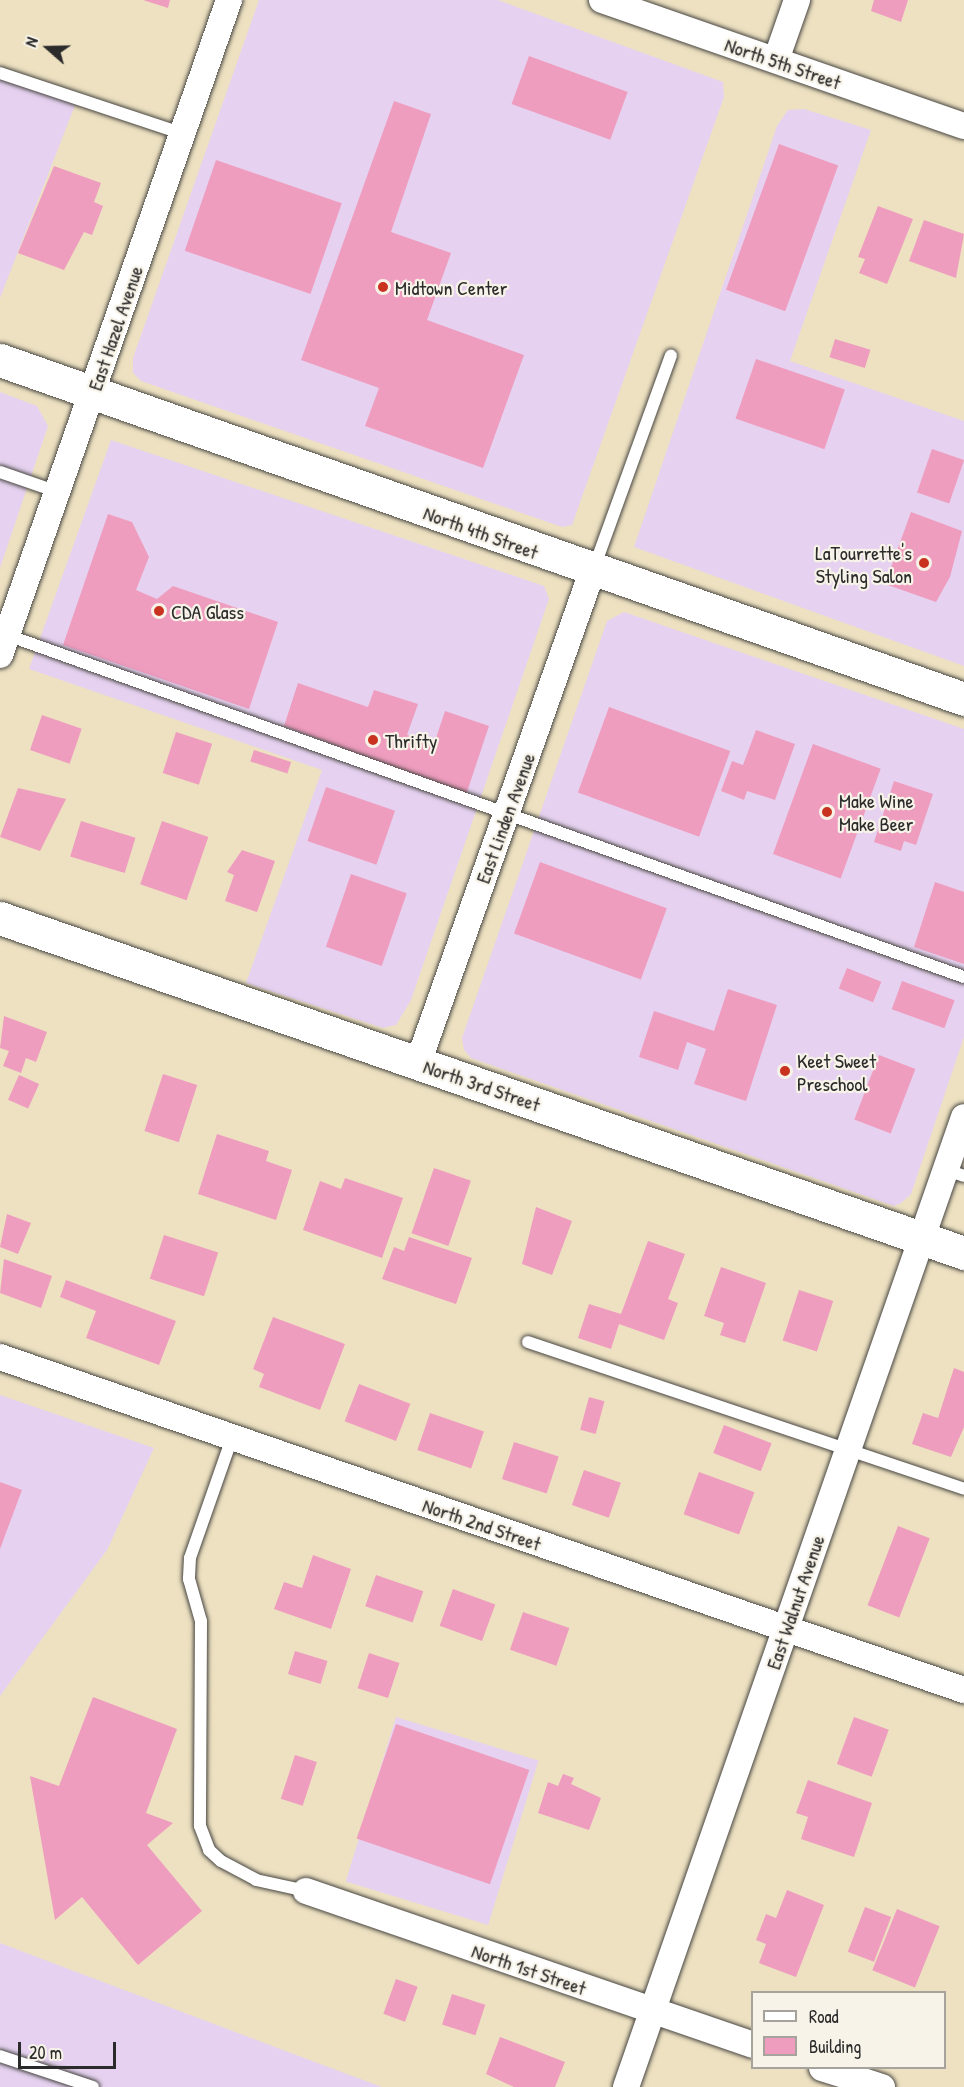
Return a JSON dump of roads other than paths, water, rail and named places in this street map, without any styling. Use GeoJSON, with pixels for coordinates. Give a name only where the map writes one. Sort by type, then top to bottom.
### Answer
{"type":"FeatureCollection","features":[{"type":"Feature","properties":{"kind":"main road","name":"North 4th Street"},"geometry":{"type":"LineString","coordinates":[[0,360],[592,572],[964,699]]}},
{"type":"Feature","properties":{"kind":"main road","name":"North 3rd Street"},"geometry":{"type":"LineString","coordinates":[[0,918],[964,1253]]}},
{"type":"Feature","properties":{"kind":"street","name":"East Hazel Avenue"},"geometry":{"type":"LineString","coordinates":[[4,645],[229,0]]}},
{"type":"Feature","properties":{"kind":"street","name":"North 5th Street"},"geometry":{"type":"LineString","coordinates":[[602,0],[964,126]]}},
{"type":"Feature","properties":{"kind":"street"},"geometry":{"type":"LineString","coordinates":[[776,60],[797,0]]}},
{"type":"Feature","properties":{"kind":"street","name":"East Linden Avenue"},"geometry":{"type":"LineString","coordinates":[[418,1063],[592,572]]}},
{"type":"Feature","properties":{"kind":"street","name":"East Walnut Avenue"},"geometry":{"type":"LineString","coordinates":[[626,2087],[923,1239],[955,1173],[964,1117]]}},
{"type":"Feature","properties":{"kind":"street","name":"North 2nd Street"},"geometry":{"type":"LineString","coordinates":[[0,1357],[964,1690]]}},
{"type":"Feature","properties":{"kind":"street","name":"North 1st Street"},"geometry":{"type":"LineString","coordinates":[[306,1891],[751,2044]]}},
{"type":"Feature","properties":{"kind":"street"},"geometry":{"type":"LineString","coordinates":[[828,2069],[882,2087]]}},
{"type":"Feature","properties":{"kind":"lane"},"geometry":{"type":"LineString","coordinates":[[0,73],[183,134]]}},
{"type":"Feature","properties":{"kind":"lane"},"geometry":{"type":"LineString","coordinates":[[592,572],[671,355]]}},
{"type":"Feature","properties":{"kind":"lane"},"geometry":{"type":"LineString","coordinates":[[0,472],[58,492]]}},
{"type":"Feature","properties":{"kind":"lane"},"geometry":{"type":"LineString","coordinates":[[4,645],[506,814],[964,977]]}},
{"type":"Feature","properties":{"kind":"lane"},"geometry":{"type":"LineString","coordinates":[[528,1342],[964,1489]]}},
{"type":"Feature","properties":{"kind":"lane"},"geometry":{"type":"LineString","coordinates":[[232,1438],[190,1558],[189,1579],[201,1621],[200,1826],[209,1850],[220,1860],[256,1880],[306,1891]]}},
{"type":"Feature","properties":{"kind":"lane"},"geometry":{"type":"LineString","coordinates":[[0,2056],[93,2087]]}},
{"type":"Feature","properties":{"kind":"place","name":"Midtown Center"},"geometry":{"type":"Point","coordinates":[383,287]}},
{"type":"Feature","properties":{"kind":"place","name":"LaTourrette's Styling Salon"},"geometry":{"type":"Point","coordinates":[924,563]}},
{"type":"Feature","properties":{"kind":"place","name":"CDA Glass"},"geometry":{"type":"Point","coordinates":[159,611]}},
{"type":"Feature","properties":{"kind":"place","name":"Thrifty"},"geometry":{"type":"Point","coordinates":[373,740]}},
{"type":"Feature","properties":{"kind":"place","name":"Make Wine Make Beer"},"geometry":{"type":"Point","coordinates":[827,812]}},
{"type":"Feature","properties":{"kind":"place","name":"Keet Sweet Preschool"},"geometry":{"type":"Point","coordinates":[785,1071]}}]}
